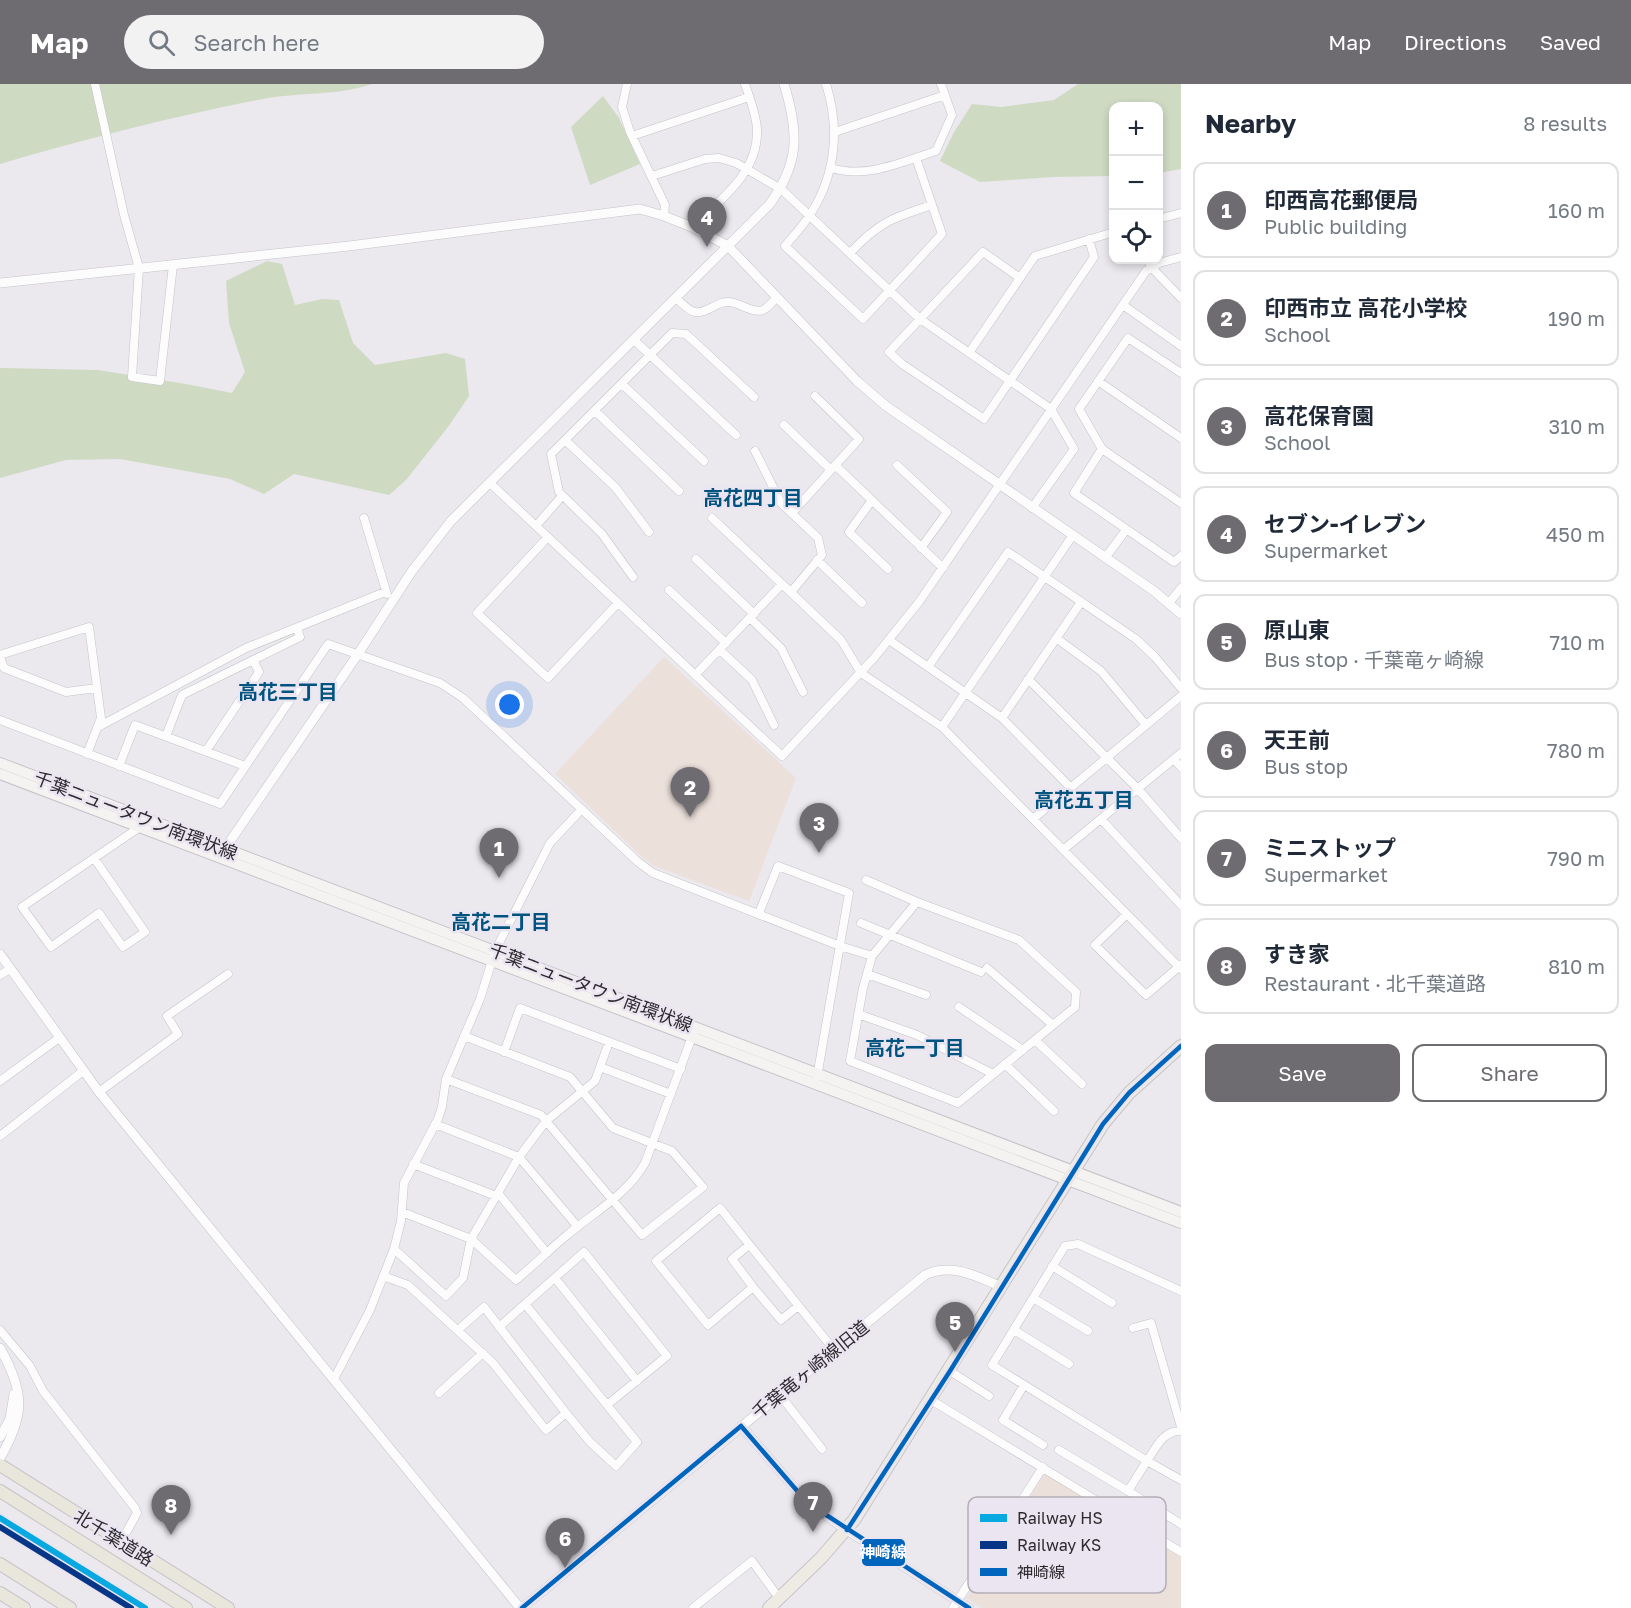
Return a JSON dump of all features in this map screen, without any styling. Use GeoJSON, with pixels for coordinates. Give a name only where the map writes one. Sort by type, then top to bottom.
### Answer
{"type":"FeatureCollection","features":[{"type":"Feature","properties":{"kind":"highway","name":"北千葉道路"},"geometry":{"type":"LineString","coordinates":[[0,1465],[228,1608]]}},
{"type":"Feature","properties":{"kind":"highway","name":"北千葉道路"},"geometry":{"type":"LineString","coordinates":[[0,1491],[186,1608]]}},
{"type":"Feature","properties":{"kind":"highway"},"geometry":{"type":"LineString","coordinates":[[0,1564],[70,1608]]}},
{"type":"Feature","properties":{"kind":"highway"},"geometry":{"type":"LineString","coordinates":[[0,1593],[24,1608]]}},
{"type":"Feature","properties":{"kind":"main road","name":"千葉ニュータウン南環状線"},"geometry":{"type":"LineString","coordinates":[[0,763],[222,853],[1070,1176],[1181,1223]]}},
{"type":"Feature","properties":{"kind":"main road","name":"千葉ニュータウン南環状線"},"geometry":{"type":"LineString","coordinates":[[0,774],[140,827],[222,853]]}},
{"type":"Feature","properties":{"kind":"main road"},"geometry":{"type":"LineString","coordinates":[[769,1608],[847,1530],[1115,1108],[1181,1046]]}},
{"type":"Feature","properties":{"kind":"main road","name":"千葉ニュータウン南環状線"},"geometry":{"type":"LineString","coordinates":[[1070,1176],[1181,1212]]}},
{"type":"Feature","properties":{"kind":"street"},"geometry":{"type":"LineString","coordinates":[[95,84],[124,215],[139,268],[132,377],[160,381],[173,265]]}},
{"type":"Feature","properties":{"kind":"street"},"geometry":{"type":"LineString","coordinates":[[628,84],[622,107],[632,136],[665,205],[664,216]]}},
{"type":"Feature","properties":{"kind":"street"},"geometry":{"type":"LineString","coordinates":[[692,228],[748,170],[754,153],[757,130],[745,84]]}},
{"type":"Feature","properties":{"kind":"street"},"geometry":{"type":"LineString","coordinates":[[222,853],[412,571],[452,521],[769,205],[781,189],[792,165],[795,136],[792,109],[784,84]]}},
{"type":"Feature","properties":{"kind":"street"},"geometry":{"type":"LineString","coordinates":[[826,84],[831,100],[835,132],[831,168],[823,193],[810,216],[785,246],[863,319],[942,234],[916,158]]}},
{"type":"Feature","properties":{"kind":"street"},"geometry":{"type":"LineString","coordinates":[[831,168],[851,172],[880,170],[936,151],[952,115],[941,84]]}},
{"type":"Feature","properties":{"kind":"street"},"geometry":{"type":"LineString","coordinates":[[835,132],[945,95]]}},
{"type":"Feature","properties":{"kind":"street"},"geometry":{"type":"LineString","coordinates":[[632,136],[749,97]]}},
{"type":"Feature","properties":{"kind":"street"},"geometry":{"type":"LineString","coordinates":[[652,176],[711,158],[730,161],[781,189],[920,319],[1050,409],[1074,449],[1032,508]]}},
{"type":"Feature","properties":{"kind":"street"},"geometry":{"type":"LineString","coordinates":[[850,253],[871,231],[888,220],[932,205]]}},
{"type":"Feature","properties":{"kind":"street"},"geometry":{"type":"LineString","coordinates":[[0,283],[349,246],[640,209],[664,216],[728,246],[872,394],[998,485],[1169,603],[1181,614]]}},
{"type":"Feature","properties":{"kind":"street"},"geometry":{"type":"LineString","coordinates":[[1163,218],[1181,213]]}},
{"type":"Feature","properties":{"kind":"street"},"geometry":{"type":"LineString","coordinates":[[969,353],[1035,256],[1109,233]]}},
{"type":"Feature","properties":{"kind":"street"},"geometry":{"type":"LineString","coordinates":[[1020,278],[983,252],[889,352],[902,364],[984,419],[1095,257],[1089,239]]}},
{"type":"Feature","properties":{"kind":"street"},"geometry":{"type":"LineString","coordinates":[[1163,260],[1181,256]]}},
{"type":"Feature","properties":{"kind":"street"},"geometry":{"type":"LineString","coordinates":[[490,483],[782,756],[861,673],[943,568],[1149,264]]}},
{"type":"Feature","properties":{"kind":"street"},"geometry":{"type":"LineString","coordinates":[[1151,264],[1181,298]]}},
{"type":"Feature","properties":{"kind":"street"},"geometry":{"type":"LineString","coordinates":[[676,298],[695,312],[705,311],[723,302],[737,302],[749,309],[759,311],[765,309],[777,297]]}},
{"type":"Feature","properties":{"kind":"street"},"geometry":{"type":"LineString","coordinates":[[1123,305],[1181,346]]}},
{"type":"Feature","properties":{"kind":"street"},"geometry":{"type":"LineString","coordinates":[[633,577],[602,534],[559,492],[551,454],[672,333],[686,334],[754,397]]}},
{"type":"Feature","properties":{"kind":"street"},"geometry":{"type":"LineString","coordinates":[[1181,373],[1128,338],[1079,409],[1102,449],[1181,503]]}},
{"type":"Feature","properties":{"kind":"street"},"geometry":{"type":"LineString","coordinates":[[634,340],[736,435]]}},
{"type":"Feature","properties":{"kind":"street"},"geometry":{"type":"LineString","coordinates":[[1098,381],[1181,438]]}},
{"type":"Feature","properties":{"kind":"street"},"geometry":{"type":"LineString","coordinates":[[622,384],[704,461]]}},
{"type":"Feature","properties":{"kind":"street"},"geometry":{"type":"LineString","coordinates":[[792,513],[859,439],[815,396]]}},
{"type":"Feature","properties":{"kind":"street"},"geometry":{"type":"LineString","coordinates":[[595,411],[679,491]]}},
{"type":"Feature","properties":{"kind":"street"},"geometry":{"type":"LineString","coordinates":[[784,425],[872,500],[943,568]]}},
{"type":"Feature","properties":{"kind":"street"},"geometry":{"type":"LineString","coordinates":[[565,440],[616,488],[649,532]]}},
{"type":"Feature","properties":{"kind":"street"},"geometry":{"type":"LineString","coordinates":[[1102,449],[1074,494],[1174,562],[1181,556]]}},
{"type":"Feature","properties":{"kind":"street"},"geometry":{"type":"LineString","coordinates":[[754,450],[781,503],[818,538],[822,555],[791,592]]}},
{"type":"Feature","properties":{"kind":"street"},"geometry":{"type":"LineString","coordinates":[[897,465],[947,512],[921,548]]}},
{"type":"Feature","properties":{"kind":"street"},"geometry":{"type":"LineString","coordinates":[[536,526],[562,496]]}},
{"type":"Feature","properties":{"kind":"street"},"geometry":{"type":"LineString","coordinates":[[872,500],[849,532],[888,569]]}},
{"type":"Feature","properties":{"kind":"street"},"geometry":{"type":"LineString","coordinates":[[363,518],[384,580],[385,592],[393,600]]}},
{"type":"Feature","properties":{"kind":"street"},"geometry":{"type":"LineString","coordinates":[[712,518],[841,640],[861,673],[942,727],[1180,967],[1146,995],[1095,945],[1127,914]]}},
{"type":"Feature","properties":{"kind":"street"},"geometry":{"type":"LineString","coordinates":[[1105,558],[1126,530]]}},
{"type":"Feature","properties":{"kind":"street"},"geometry":{"type":"LineString","coordinates":[[942,727],[1072,535]]}},
{"type":"Feature","properties":{"kind":"street"},"geometry":{"type":"LineString","coordinates":[[548,537],[477,613],[548,678],[618,603]]}},
{"type":"Feature","properties":{"kind":"street"},"geometry":{"type":"LineString","coordinates":[[928,667],[1008,552],[1146,648],[1181,688]]}},
{"type":"Feature","properties":{"kind":"street"},"geometry":{"type":"LineString","coordinates":[[696,559],[782,648],[803,692]]}},
{"type":"Feature","properties":{"kind":"street"},"geometry":{"type":"LineString","coordinates":[[817,560],[862,603]]}},
{"type":"Feature","properties":{"kind":"street"},"geometry":{"type":"LineString","coordinates":[[695,675],[782,584]]}},
{"type":"Feature","properties":{"kind":"street"},"geometry":{"type":"LineString","coordinates":[[1169,603],[1181,588]]}},
{"type":"Feature","properties":{"kind":"street"},"geometry":{"type":"LineString","coordinates":[[669,590],[726,643]]}},
{"type":"Feature","properties":{"kind":"street"},"geometry":{"type":"LineString","coordinates":[[98,727],[246,648],[385,592]]}},
{"type":"Feature","properties":{"kind":"street"},"geometry":{"type":"LineString","coordinates":[[1002,718],[1081,602]]}},
{"type":"Feature","properties":{"kind":"street"},"geometry":{"type":"LineString","coordinates":[[87,754],[101,718],[90,627],[0,656],[4,668],[66,692],[97,687]]}},
{"type":"Feature","properties":{"kind":"street"},"geometry":{"type":"LineString","coordinates":[[166,736],[182,696],[300,637],[297,628]]}},
{"type":"Feature","properties":{"kind":"street"},"geometry":{"type":"LineString","coordinates":[[1056,638],[1101,671],[1146,725]]}},
{"type":"Feature","properties":{"kind":"street"},"geometry":{"type":"LineString","coordinates":[[889,640],[1002,718],[1071,788]]}},
{"type":"Feature","properties":{"kind":"street"},"geometry":{"type":"LineString","coordinates":[[0,720],[220,804],[328,644],[440,683],[457,693],[581,810],[653,873],[840,946],[872,956]]}},
{"type":"Feature","properties":{"kind":"street"},"geometry":{"type":"LineString","coordinates":[[720,650],[752,680],[774,725]]}},
{"type":"Feature","properties":{"kind":"street"},"geometry":{"type":"LineString","coordinates":[[206,752],[259,672],[253,660]]}},
{"type":"Feature","properties":{"kind":"street"},"geometry":{"type":"LineString","coordinates":[[1028,679],[1138,789],[1181,838]]}},
{"type":"Feature","properties":{"kind":"street"},"geometry":{"type":"LineString","coordinates":[[1033,819],[1181,696]]}},
{"type":"Feature","properties":{"kind":"street"},"geometry":{"type":"LineString","coordinates":[[119,766],[135,725],[245,766]]}},
{"type":"Feature","properties":{"kind":"street"},"geometry":{"type":"LineString","coordinates":[[1064,850],[1178,756],[1181,767]]}},
{"type":"Feature","properties":{"kind":"street"},"geometry":{"type":"LineString","coordinates":[[334,1379],[370,1310],[394,1249],[402,1212],[404,1183],[442,1107],[446,1079],[480,999],[493,956],[550,843],[581,810]]}},
{"type":"Feature","properties":{"kind":"street"},"geometry":{"type":"LineString","coordinates":[[1101,819],[1181,905]]}},
{"type":"Feature","properties":{"kind":"street"},"geometry":{"type":"LineString","coordinates":[[94,858],[145,933],[123,947],[99,913],[51,947],[22,907],[94,858],[140,827]]}},
{"type":"Feature","properties":{"kind":"street"},"geometry":{"type":"LineString","coordinates":[[759,913],[778,866],[849,893],[816,1079]]}},
{"type":"Feature","properties":{"kind":"street"},"geometry":{"type":"LineString","coordinates":[[866,880],[1018,940],[1076,992],[1075,1007],[958,1102],[850,1061],[858,1014],[872,956],[917,902]]}},
{"type":"Feature","properties":{"kind":"street"},"geometry":{"type":"LineString","coordinates":[[861,923],[889,936],[984,970],[1053,1025]]}},
{"type":"Feature","properties":{"kind":"street"},"geometry":{"type":"LineString","coordinates":[[0,954],[99,1092],[521,1608]]}},
{"type":"Feature","properties":{"kind":"street"},"geometry":{"type":"LineString","coordinates":[[0,975],[10,969]]}},
{"type":"Feature","properties":{"kind":"street"},"geometry":{"type":"LineString","coordinates":[[99,1092],[178,1034],[167,1016],[228,974]]}},
{"type":"Feature","properties":{"kind":"street"},"geometry":{"type":"LineString","coordinates":[[867,974],[926,995]]}},
{"type":"Feature","properties":{"kind":"street"},"geometry":{"type":"LineString","coordinates":[[959,1007],[1023,1050]]}},
{"type":"Feature","properties":{"kind":"street"},"geometry":{"type":"LineString","coordinates":[[504,1052],[520,1008],[681,1069]]}},
{"type":"Feature","properties":{"kind":"street"},"geometry":{"type":"LineString","coordinates":[[858,1014],[918,1035],[993,1074]]}},
{"type":"Feature","properties":{"kind":"street"},"geometry":{"type":"LineString","coordinates":[[402,1212],[471,1239],[516,1280],[627,1188],[641,1172],[694,1032]]}},
{"type":"Feature","properties":{"kind":"street"},"geometry":{"type":"LineString","coordinates":[[446,1079],[541,1115],[642,1235],[703,1187],[672,1151],[613,1128],[570,1077],[464,1036]]}},
{"type":"Feature","properties":{"kind":"street"},"geometry":{"type":"LineString","coordinates":[[0,1081],[59,1038]]}},
{"type":"Feature","properties":{"kind":"street"},"geometry":{"type":"LineString","coordinates":[[1035,1040],[1082,1084]]}},
{"type":"Feature","properties":{"kind":"street"},"geometry":{"type":"LineString","coordinates":[[394,1249],[446,1296],[463,1278],[471,1239],[519,1157],[546,1121],[595,1081],[609,1042]]}},
{"type":"Feature","properties":{"kind":"street"},"geometry":{"type":"LineString","coordinates":[[1005,1064],[1054,1111]]}},
{"type":"Feature","properties":{"kind":"street"},"geometry":{"type":"LineString","coordinates":[[600,1068],[671,1094]]}},
{"type":"Feature","properties":{"kind":"street"},"geometry":{"type":"LineString","coordinates":[[0,1136],[83,1071]]}},
{"type":"Feature","properties":{"kind":"street"},"geometry":{"type":"LineString","coordinates":[[435,1124],[519,1157],[578,1227]]}},
{"type":"Feature","properties":{"kind":"street"},"geometry":{"type":"LineString","coordinates":[[413,1164],[497,1195],[547,1253]]}},
{"type":"Feature","properties":{"kind":"street"},"geometry":{"type":"LineString","coordinates":[[753,1287],[708,1325],[656,1262],[720,1208],[834,1350]]}},
{"type":"Feature","properties":{"kind":"street"},"geometry":{"type":"LineString","coordinates":[[1181,1291],[1078,1244],[1065,1246],[992,1365],[1181,1480]]}},
{"type":"Feature","properties":{"kind":"street"},"geometry":{"type":"LineString","coordinates":[[749,1245],[732,1259],[753,1287],[781,1320],[798,1306]]}},
{"type":"Feature","properties":{"kind":"street"},"geometry":{"type":"LineString","coordinates":[[499,1327],[584,1252],[667,1356],[607,1405]]}},
{"type":"Feature","properties":{"kind":"street"},"geometry":{"type":"LineString","coordinates":[[1053,1266],[1112,1303]]}},
{"type":"Feature","properties":{"kind":"street","name":"千葉竜ヶ崎線旧道"},"geometry":{"type":"LineString","coordinates":[[521,1608],[920,1278],[931,1272],[956,1270],[1002,1287]]}},
{"type":"Feature","properties":{"kind":"street"},"geometry":{"type":"LineString","coordinates":[[383,1276],[408,1285],[483,1353],[546,1430],[566,1413]]}},
{"type":"Feature","properties":{"kind":"street"},"geometry":{"type":"LineString","coordinates":[[555,1278],[637,1381]]}},
{"type":"Feature","properties":{"kind":"street"},"geometry":{"type":"LineString","coordinates":[[1033,1298],[1088,1331]]}},
{"type":"Feature","properties":{"kind":"street"},"geometry":{"type":"LineString","coordinates":[[458,1330],[484,1307],[590,1442],[616,1466],[637,1442],[525,1304]]}},
{"type":"Feature","properties":{"kind":"street"},"geometry":{"type":"LineString","coordinates":[[1128,1491],[1163,1437],[1173,1430],[1181,1429],[1151,1323],[1133,1328]]}},
{"type":"Feature","properties":{"kind":"street"},"geometry":{"type":"LineString","coordinates":[[0,1330],[30,1366],[43,1391],[135,1508],[137,1514],[121,1542]]}},
{"type":"Feature","properties":{"kind":"street"},"geometry":{"type":"LineString","coordinates":[[1014,1330],[1069,1364]]}},
{"type":"Feature","properties":{"kind":"street"},"geometry":{"type":"LineString","coordinates":[[0,1348],[12,1374],[20,1401],[18,1419],[0,1458]]}},
{"type":"Feature","properties":{"kind":"street"},"geometry":{"type":"LineString","coordinates":[[439,1393],[483,1353]]}},
{"type":"Feature","properties":{"kind":"street"},"geometry":{"type":"LineString","coordinates":[[950,1371],[989,1396]]}},
{"type":"Feature","properties":{"kind":"street"},"geometry":{"type":"LineString","coordinates":[[0,1437],[13,1409],[12,1374]]}},
{"type":"Feature","properties":{"kind":"street"},"geometry":{"type":"LineString","coordinates":[[1024,1385],[1003,1420],[1043,1445]]}},
{"type":"Feature","properties":{"kind":"street"},"geometry":{"type":"LineString","coordinates":[[780,1395],[822,1449]]}},
{"type":"Feature","properties":{"kind":"street"},"geometry":{"type":"LineString","coordinates":[[931,1400],[1092,1497]]}},
{"type":"Feature","properties":{"kind":"street"},"geometry":{"type":"LineString","coordinates":[[741,1426],[814,1507],[955,1604],[969,1608]]}},
{"type":"Feature","properties":{"kind":"street"},"geometry":{"type":"LineString","coordinates":[[1059,1450],[1138,1497]]}},
{"type":"Feature","properties":{"kind":"street"},"geometry":{"type":"LineString","coordinates":[[1024,1497],[1043,1467]]}},
{"type":"Feature","properties":{"kind":"street"},"geometry":{"type":"LineString","coordinates":[[1166,1515],[1181,1524]]}},
{"type":"Feature","properties":{"kind":"street"},"geometry":{"type":"LineString","coordinates":[[1166,1543],[1181,1552]]}},
{"type":"Feature","properties":{"kind":"street"},"geometry":{"type":"LineString","coordinates":[[693,1608],[752,1561],[779,1598]]}},
{"type":"Feature","properties":{"kind":"street"},"geometry":{"type":"LineString","coordinates":[[955,1604],[968,1584]]}},
{"type":"Feature","properties":{"kind":"shaded area"},"geometry":{"type":"Polygon","coordinates":[[[664,657],[796,778],[749,901],[654,866],[555,774],[664,657]]]}},
{"type":"Feature","properties":{"kind":"shaded area"},"geometry":{"type":"Polygon","coordinates":[[[1048,1472],[1087,1497],[1030,1497],[1045,1473],[1048,1472]]]}},
{"type":"Feature","properties":{"kind":"shaded area"},"geometry":{"type":"Polygon","coordinates":[[[1166,1547],[1178,1555],[1181,1554],[1181,1608],[982,1608],[966,1598],[969,1593],[1166,1593],[1166,1547]]]}},
{"type":"Feature","properties":{"kind":"green space"},"geometry":{"type":"Polygon","coordinates":[[[0,84],[372,84],[359,88],[277,97],[230,106],[131,128],[0,164],[0,84]]]}},
{"type":"Feature","properties":{"kind":"green space"},"geometry":{"type":"Polygon","coordinates":[[[1078,84],[1181,84],[1181,169],[1163,172],[1163,102],[1109,102],[1109,176],[980,182],[940,161],[953,134],[972,104],[1001,107],[1054,100],[1078,84]]]}},
{"type":"Feature","properties":{"kind":"green space"},"geometry":{"type":"Polygon","coordinates":[[[603,96],[619,118],[640,164],[590,185],[571,127],[603,96]]]}},
{"type":"Feature","properties":{"kind":"green space"},"geometry":{"type":"Polygon","coordinates":[[[267,261],[282,264],[295,305],[322,299],[339,300],[353,343],[375,365],[446,353],[465,359],[469,396],[448,427],[406,480],[389,495],[294,474],[264,494],[230,479],[120,459],[66,460],[0,478],[0,368],[98,370],[232,393],[245,372],[229,323],[226,281],[267,261]]]}},
{"type":"Feature","properties":{"kind":"rail line","name":"HS"},"geometry":{"type":"LineString","coordinates":[[0,1518],[145,1608]]}},
{"type":"Feature","properties":{"kind":"rail line","name":"KS"},"geometry":{"type":"LineString","coordinates":[[0,1527],[131,1608]]}},
{"type":"Feature","properties":{"kind":"transit line","name":"神崎線"},"geometry":{"type":"LineString","coordinates":[[847,1530],[950,1371],[1103,1124],[1129,1093],[1181,1046]]}},
{"type":"Feature","properties":{"kind":"transit line","name":"神崎線"},"geometry":{"type":"LineString","coordinates":[[741,1426],[814,1507],[969,1608]]}},
{"type":"Feature","properties":{"kind":"transit line","name":"神崎線"},"geometry":{"type":"LineString","coordinates":[[522,1608],[741,1426]]}},
{"type":"Feature","properties":{"kind":"place","name":"セブン-イレブン"},"geometry":{"type":"Point","coordinates":[707,247]}},
{"type":"Feature","properties":{"kind":"place","name":"印西市立 高花小学校"},"geometry":{"type":"Point","coordinates":[690,817]}},
{"type":"Feature","properties":{"kind":"place","name":"高花保育園"},"geometry":{"type":"Point","coordinates":[819,853]}},
{"type":"Feature","properties":{"kind":"place","name":"印西高花郵便局"},"geometry":{"type":"Point","coordinates":[499,878]}},
{"type":"Feature","properties":{"kind":"place","name":"原山東"},"geometry":{"type":"Point","coordinates":[955,1352]}},
{"type":"Feature","properties":{"kind":"place","name":"ミニストップ"},"geometry":{"type":"Point","coordinates":[813,1532]}},
{"type":"Feature","properties":{"kind":"place","name":"すき家"},"geometry":{"type":"Point","coordinates":[171,1535]}},
{"type":"Feature","properties":{"kind":"place","name":"天王前"},"geometry":{"type":"Point","coordinates":[565,1568]}},
{"type":"Feature","properties":{"kind":"district","name":"高花四丁目"},"geometry":{"type":"Point","coordinates":[753,497]}},
{"type":"Feature","properties":{"kind":"district","name":"高花三丁目"},"geometry":{"type":"Point","coordinates":[288,691]}},
{"type":"Feature","properties":{"kind":"district","name":"高花五丁目"},"geometry":{"type":"Point","coordinates":[1084,799]}},
{"type":"Feature","properties":{"kind":"district","name":"高花二丁目"},"geometry":{"type":"Point","coordinates":[501,921]}},
{"type":"Feature","properties":{"kind":"district","name":"高花一丁目"},"geometry":{"type":"Point","coordinates":[915,1047]}}]}
